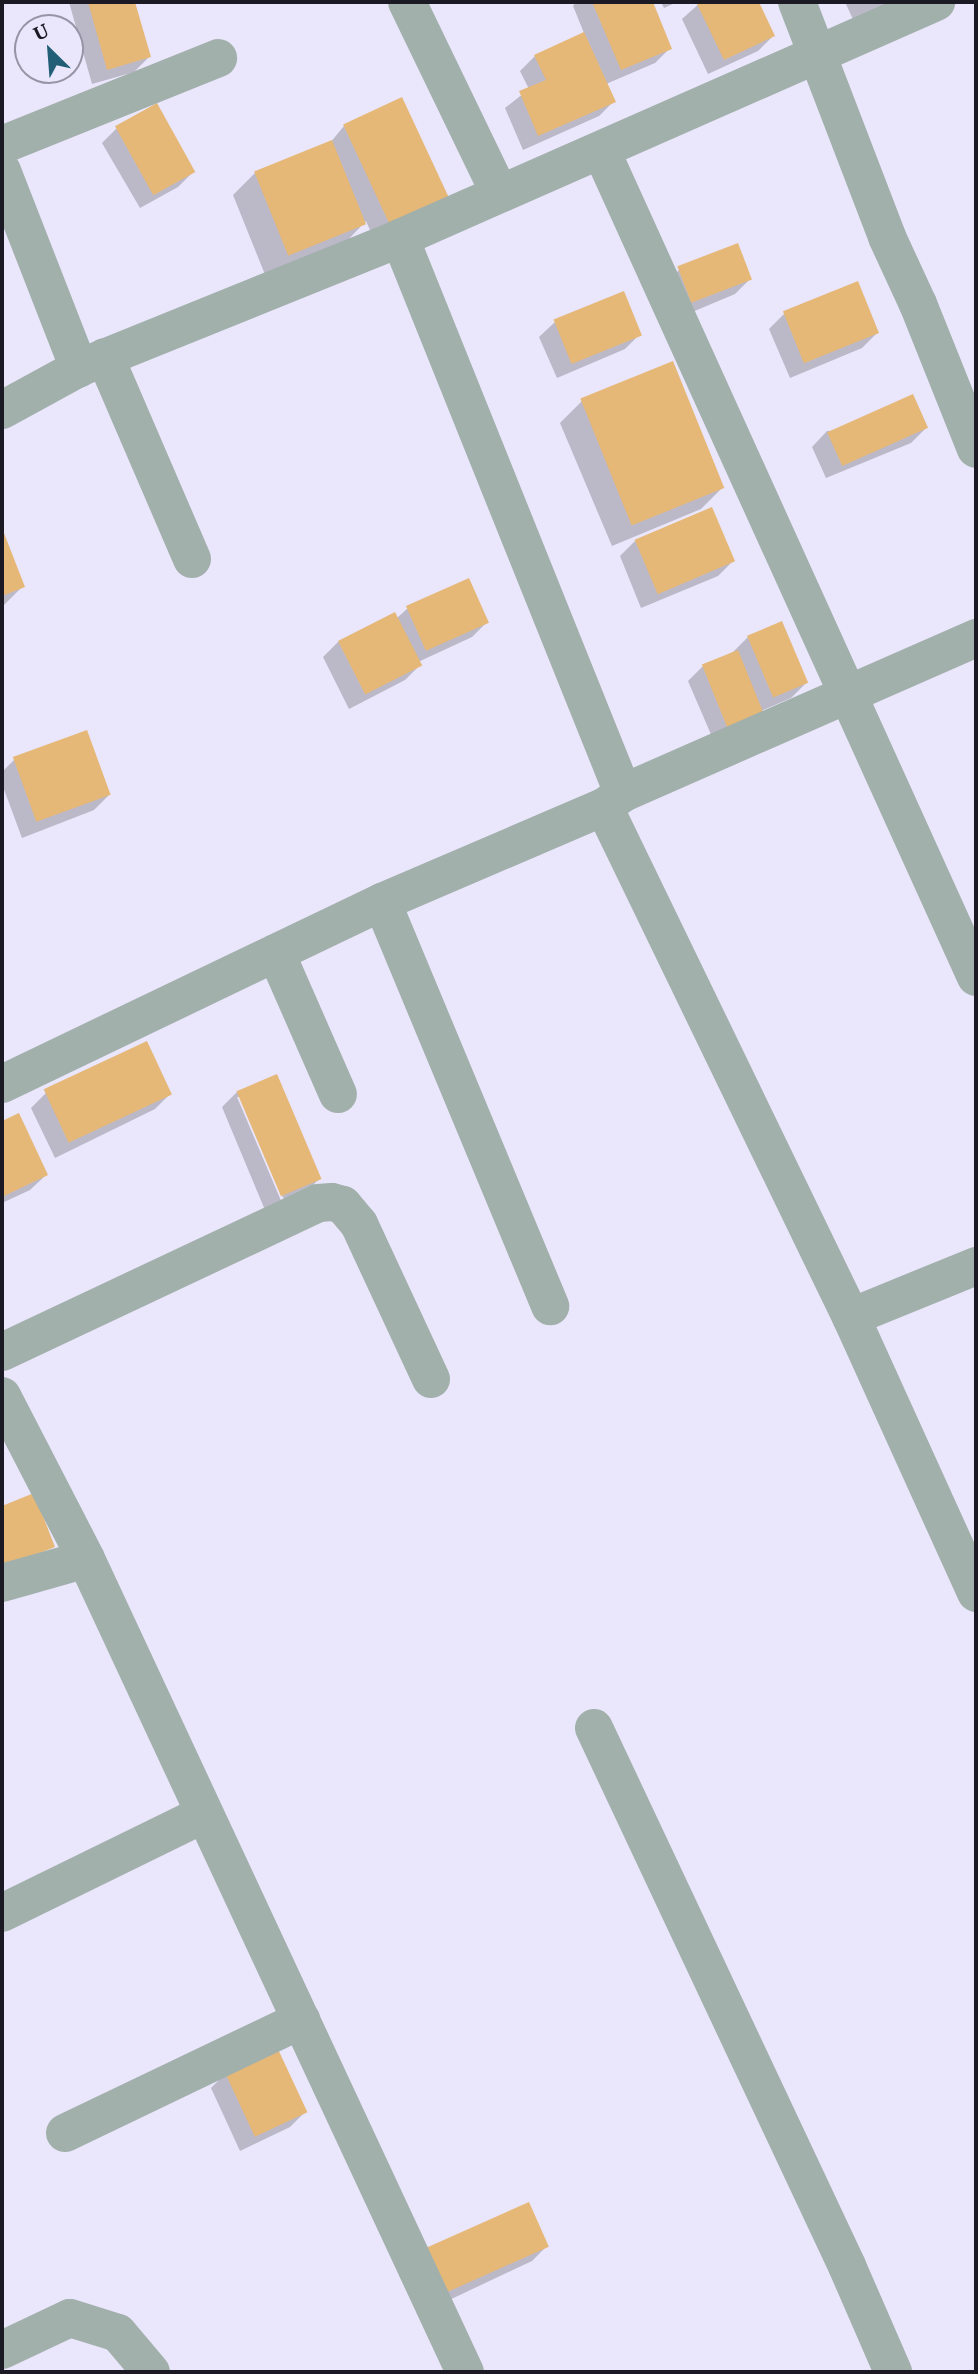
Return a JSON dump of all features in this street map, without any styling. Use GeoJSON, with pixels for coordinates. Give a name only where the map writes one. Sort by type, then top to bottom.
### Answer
{"type":"FeatureCollection","features":[{"type":"Feature","properties":{"kind":"street"},"geometry":{"type":"LineString","coordinates":[[407,2],[500,194]]}},
{"type":"Feature","properties":{"kind":"street"},"geometry":{"type":"LineString","coordinates":[[797,2],[887,237],[918,304],[976,449]]}},
{"type":"Feature","properties":{"kind":"street"},"geometry":{"type":"LineString","coordinates":[[2,410],[92,363],[400,238],[818,51],[936,2]]}},
{"type":"Feature","properties":{"kind":"street"},"geometry":{"type":"LineString","coordinates":[[2,145],[218,58]]}},
{"type":"Feature","properties":{"kind":"street"},"geometry":{"type":"LineString","coordinates":[[601,150],[976,976]]}},
{"type":"Feature","properties":{"kind":"street"},"geometry":{"type":"LineString","coordinates":[[2,171],[92,363],[192,559]]}},
{"type":"Feature","properties":{"kind":"street"},"geometry":{"type":"LineString","coordinates":[[400,238],[614,800],[976,1593]]}},
{"type":"Feature","properties":{"kind":"street"},"geometry":{"type":"LineString","coordinates":[[2,1084],[382,902],[976,638]]}},
{"type":"Feature","properties":{"kind":"street"},"geometry":{"type":"LineString","coordinates":[[382,902],[550,1306]]}},
{"type":"Feature","properties":{"kind":"street"},"geometry":{"type":"LineString","coordinates":[[276,953],[338,1094]]}},
{"type":"Feature","properties":{"kind":"street"},"geometry":{"type":"LineString","coordinates":[[2,1352],[318,1203],[332,1202],[343,1205],[359,1224],[431,1379]]}},
{"type":"Feature","properties":{"kind":"street"},"geometry":{"type":"LineString","coordinates":[[851,1317],[976,1266]]}},
{"type":"Feature","properties":{"kind":"street"},"geometry":{"type":"LineString","coordinates":[[2,1396],[86,1559],[465,2372]]}},
{"type":"Feature","properties":{"kind":"street"},"geometry":{"type":"LineString","coordinates":[[2,1583],[86,1559]]}},
{"type":"Feature","properties":{"kind":"street"},"geometry":{"type":"LineString","coordinates":[[594,1728],[841,2253],[892,2372]]}},
{"type":"Feature","properties":{"kind":"street"},"geometry":{"type":"LineString","coordinates":[[2,1913],[204,1814]]}},
{"type":"Feature","properties":{"kind":"street"},"geometry":{"type":"LineString","coordinates":[[65,2133],[301,2020]]}},
{"type":"Feature","properties":{"kind":"street"},"geometry":{"type":"LineString","coordinates":[[2,2350],[69,2318],[118,2333],[151,2372]]}},
{"type":"Feature","properties":{"kind":"building"},"geometry":{"type":"Polygon","coordinates":[[[88,2],[135,2],[151,57],[107,70],[88,2]]]}},
{"type":"Feature","properties":{"kind":"building"},"geometry":{"type":"Polygon","coordinates":[[[592,2],[653,2],[672,49],[621,70],[592,2]]]}},
{"type":"Feature","properties":{"kind":"building"},"geometry":{"type":"Polygon","coordinates":[[[696,2],[759,2],[775,36],[724,60],[696,2]]]}},
{"type":"Feature","properties":{"kind":"building"},"geometry":{"type":"Polygon","coordinates":[[[584,32],[616,102],[538,136],[519,91],[546,80],[534,55],[584,32]]]}},
{"type":"Feature","properties":{"kind":"building"},"geometry":{"type":"Polygon","coordinates":[[[402,97],[448,197],[390,224],[343,124],[402,97]]]}},
{"type":"Feature","properties":{"kind":"building"},"geometry":{"type":"Polygon","coordinates":[[[157,103],[195,172],[153,195],[115,126],[157,103]]]}},
{"type":"Feature","properties":{"kind":"building"},"geometry":{"type":"Polygon","coordinates":[[[332,140],[366,224],[288,256],[254,171],[332,140]]]}},
{"type":"Feature","properties":{"kind":"building"},"geometry":{"type":"Polygon","coordinates":[[[738,243],[752,279],[691,303],[677,266],[738,243]]]}},
{"type":"Feature","properties":{"kind":"building"},"geometry":{"type":"Polygon","coordinates":[[[858,281],[879,333],[804,363],[783,311],[858,281]]]}},
{"type":"Feature","properties":{"kind":"building"},"geometry":{"type":"Polygon","coordinates":[[[624,291],[642,336],[572,364],[554,319],[624,291]]]}},
{"type":"Feature","properties":{"kind":"building"},"geometry":{"type":"Polygon","coordinates":[[[673,361],[724,488],[632,525],[580,398],[673,361]]]}},
{"type":"Feature","properties":{"kind":"building"},"geometry":{"type":"Polygon","coordinates":[[[913,394],[928,428],[842,466],[827,432],[913,394]]]}},
{"type":"Feature","properties":{"kind":"building"},"geometry":{"type":"Polygon","coordinates":[[[712,507],[735,561],[658,594],[635,540],[712,507]]]}},
{"type":"Feature","properties":{"kind":"building"},"geometry":{"type":"Polygon","coordinates":[[[2,528],[25,587],[2,596],[2,528]]]}},
{"type":"Feature","properties":{"kind":"building"},"geometry":{"type":"Polygon","coordinates":[[[469,578],[489,623],[426,651],[406,606],[469,578]]]}},
{"type":"Feature","properties":{"kind":"building"},"geometry":{"type":"Polygon","coordinates":[[[395,612],[422,665],[365,695],[338,641],[395,612]]]}},
{"type":"Feature","properties":{"kind":"building"},"geometry":{"type":"Polygon","coordinates":[[[782,621],[808,683],[773,698],[747,636],[782,621]]]}},
{"type":"Feature","properties":{"kind":"building"},"geometry":{"type":"Polygon","coordinates":[[[738,650],[766,719],[730,733],[702,665],[738,650]]]}},
{"type":"Feature","properties":{"kind":"building"},"geometry":{"type":"Polygon","coordinates":[[[87,730],[111,795],[36,822],[13,757],[87,730]]]}},
{"type":"Feature","properties":{"kind":"building"},"geometry":{"type":"Polygon","coordinates":[[[147,1041],[172,1094],[69,1143],[44,1089],[147,1041]]]}},
{"type":"Feature","properties":{"kind":"building"},"geometry":{"type":"Polygon","coordinates":[[[277,1074],[322,1179],[281,1196],[236,1091],[277,1074]]]}},
{"type":"Feature","properties":{"kind":"building"},"geometry":{"type":"Polygon","coordinates":[[[19,1113],[48,1175],[2,1197],[2,1121],[19,1113]]]}},
{"type":"Feature","properties":{"kind":"building"},"geometry":{"type":"Polygon","coordinates":[[[34,1493],[55,1547],[2,1568],[2,1506],[34,1493]]]}},
{"type":"Feature","properties":{"kind":"building"},"geometry":{"type":"Polygon","coordinates":[[[277,2047],[307,2112],[255,2137],[224,2072],[277,2047]]]}},
{"type":"Feature","properties":{"kind":"building"},"geometry":{"type":"Polygon","coordinates":[[[529,2202],[549,2247],[441,2295],[421,2250],[529,2202]]]}}]}
